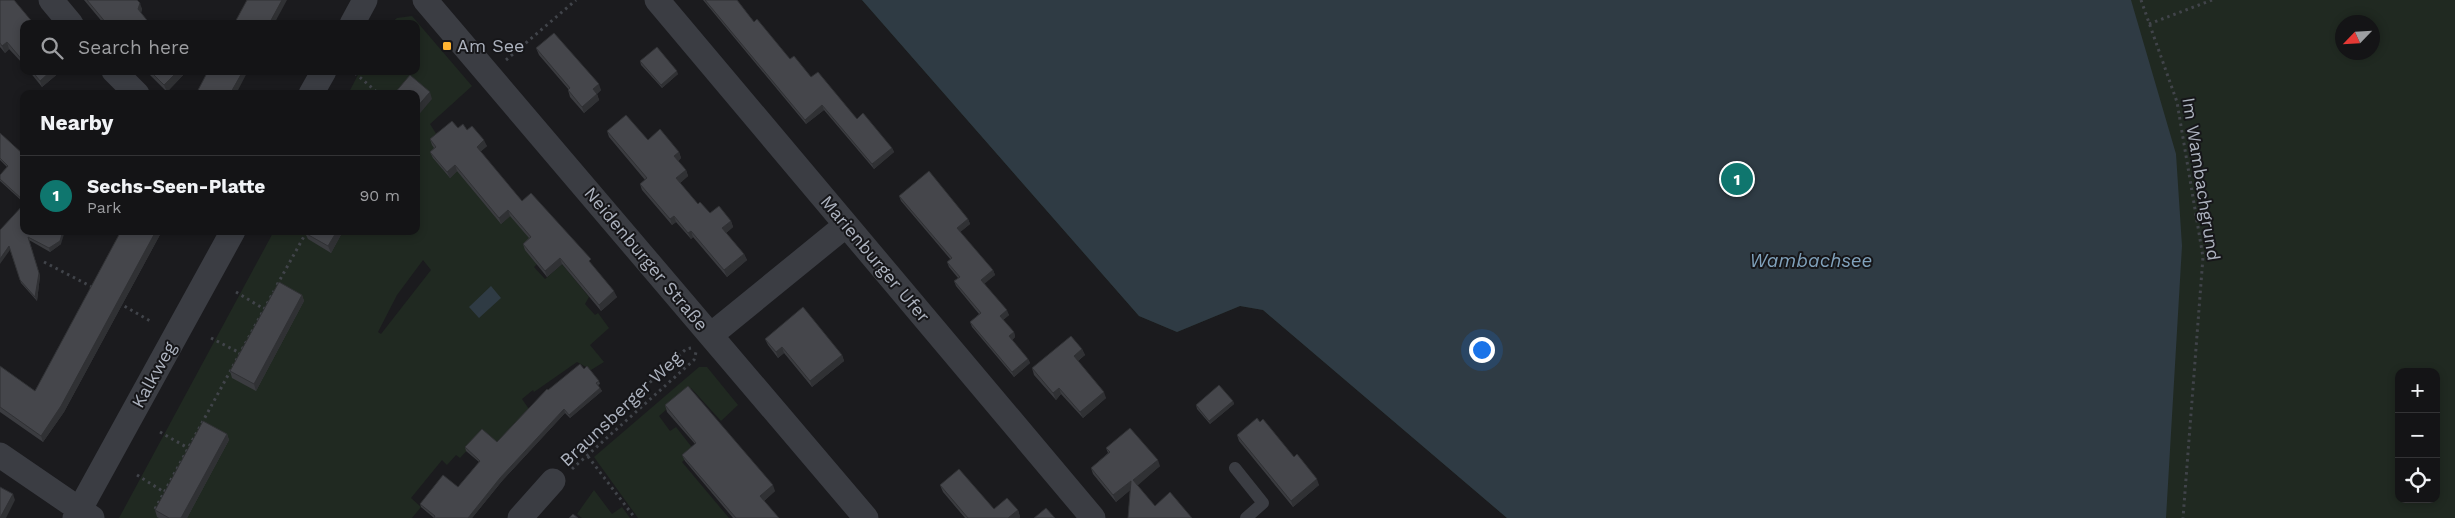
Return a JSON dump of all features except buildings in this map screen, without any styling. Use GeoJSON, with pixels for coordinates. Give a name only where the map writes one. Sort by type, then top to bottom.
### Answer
{"type":"FeatureCollection","features":[{"type":"Feature","properties":{"kind":"street"},"geometry":{"type":"LineString","coordinates":[[51,0],[68,20]]}},
{"type":"Feature","properties":{"kind":"street"},"geometry":{"type":"LineString","coordinates":[[354,20],[365,0]]}},
{"type":"Feature","properties":{"kind":"street","name":"Neidenburger Straße"},"geometry":{"type":"LineString","coordinates":[[425,0],[866,518]]}},
{"type":"Feature","properties":{"kind":"street","name":"Marienburger Ufer"},"geometry":{"type":"LineString","coordinates":[[656,0],[1093,518]]}},
{"type":"Feature","properties":{"kind":"street"},"geometry":{"type":"LineString","coordinates":[[118,75],[133,90]]}},
{"type":"Feature","properties":{"kind":"street"},"geometry":{"type":"LineString","coordinates":[[313,90],[322,75]]}},
{"type":"Feature","properties":{"kind":"street"},"geometry":{"type":"LineString","coordinates":[[711,335],[846,225]]}},
{"type":"Feature","properties":{"kind":"street","name":"Kalkweg"},"geometry":{"type":"LineString","coordinates":[[82,515],[231,235]]}},
{"type":"Feature","properties":{"kind":"street"},"geometry":{"type":"LineString","coordinates":[[0,455],[82,515]]}},
{"type":"Feature","properties":{"kind":"street","name":"Braunsberger Weg"},"geometry":{"type":"LineString","coordinates":[[520,518],[553,481]]}},
{"type":"Feature","properties":{"kind":"lane"},"geometry":{"type":"LineString","coordinates":[[1235,468],[1263,503],[1246,518]]}},
{"type":"Feature","properties":{"kind":"path"},"geometry":{"type":"LineString","coordinates":[[489,75],[576,0]]}},
{"type":"Feature","properties":{"kind":"path","name":"Im Wambachgrund"},"geometry":{"type":"LineString","coordinates":[[2141,0],[2177,102],[2203,257],[2183,518]]}},
{"type":"Feature","properties":{"kind":"path"},"geometry":{"type":"LineString","coordinates":[[2149,24],[2212,0]]}},
{"type":"Feature","properties":{"kind":"path"},"geometry":{"type":"LineString","coordinates":[[357,75],[374,90]]}},
{"type":"Feature","properties":{"kind":"path"},"geometry":{"type":"LineString","coordinates":[[155,509],[305,235]]}},
{"type":"Feature","properties":{"kind":"path"},"geometry":{"type":"LineString","coordinates":[[44,262],[102,293]]}},
{"type":"Feature","properties":{"kind":"path"},"geometry":{"type":"LineString","coordinates":[[236,292],[264,308]]}},
{"type":"Feature","properties":{"kind":"path"},"geometry":{"type":"LineString","coordinates":[[111,298],[152,322]]}},
{"type":"Feature","properties":{"kind":"path"},"geometry":{"type":"LineString","coordinates":[[211,338],[240,353]]}},
{"type":"Feature","properties":{"kind":"path","name":"Braunsberger Weg"},"geometry":{"type":"LineString","coordinates":[[697,346],[694,360],[587,454],[564,477],[553,481],[556,470],[580,446],[686,349],[697,346]]}},
{"type":"Feature","properties":{"kind":"path"},"geometry":{"type":"LineString","coordinates":[[160,432],[188,448]]}},
{"type":"Feature","properties":{"kind":"path"},"geometry":{"type":"LineString","coordinates":[[580,446],[635,518]]}},
{"type":"Feature","properties":{"kind":"path"},"geometry":{"type":"LineString","coordinates":[[137,475],[164,492]]}},
{"type":"Feature","properties":{"kind":"shaded area","name":"Wambachsee"},"geometry":{"type":"Polygon","coordinates":[[[862,0],[2455,0],[2455,518],[1507,518],[1263,310],[1240,306],[1177,332],[1139,316],[862,0]]]}},
{"type":"Feature","properties":{"kind":"shaded area"},"geometry":{"type":"Polygon","coordinates":[[[412,16],[415,20],[395,20],[412,16]]]}},
{"type":"Feature","properties":{"kind":"shaded area"},"geometry":{"type":"Polygon","coordinates":[[[420,25],[472,86],[430,124],[459,170],[507,187],[536,241],[537,264],[534,267],[545,279],[562,264],[589,297],[585,304],[595,315],[598,313],[609,328],[590,345],[604,362],[591,370],[577,362],[534,392],[533,390],[522,399],[531,412],[499,446],[483,433],[460,458],[456,455],[447,465],[442,460],[411,498],[421,507],[412,518],[119,518],[272,235],[420,235],[420,90],[350,90],[358,75],[420,75],[420,25]],[[423,260],[397,295],[378,332],[381,334],[431,270],[423,260]]]}},
{"type":"Feature","properties":{"kind":"shaded area"},"geometry":{"type":"Polygon","coordinates":[[[699,367],[707,367],[738,405],[721,421],[691,388],[659,416],[670,431],[676,427],[694,450],[682,462],[729,518],[638,518],[594,457],[699,367]]]}},
{"type":"Feature","properties":{"kind":"shaded area"},"geometry":{"type":"Polygon","coordinates":[[[594,490],[612,514],[622,507],[630,518],[582,518],[577,514],[594,490]]]}},
{"type":"Feature","properties":{"kind":"water","name":"Wambachsee"},"geometry":{"type":"Polygon","coordinates":[[[862,0],[2131,0],[2176,154],[2182,246],[2166,518],[1507,518],[1263,310],[1240,306],[1177,332],[1139,316],[862,0]]]}},
{"type":"Feature","properties":{"kind":"water"},"geometry":{"type":"Polygon","coordinates":[[[491,286],[501,298],[479,318],[469,307],[491,286]]]}},
{"type":"Feature","properties":{"kind":"place","name":"Am See"},"geometry":{"type":"Point","coordinates":[447,46]}},
{"type":"Feature","properties":{"kind":"place","name":"Sechs-Seen-Platte"},"geometry":{"type":"Point","coordinates":[1737,179]}}]}
